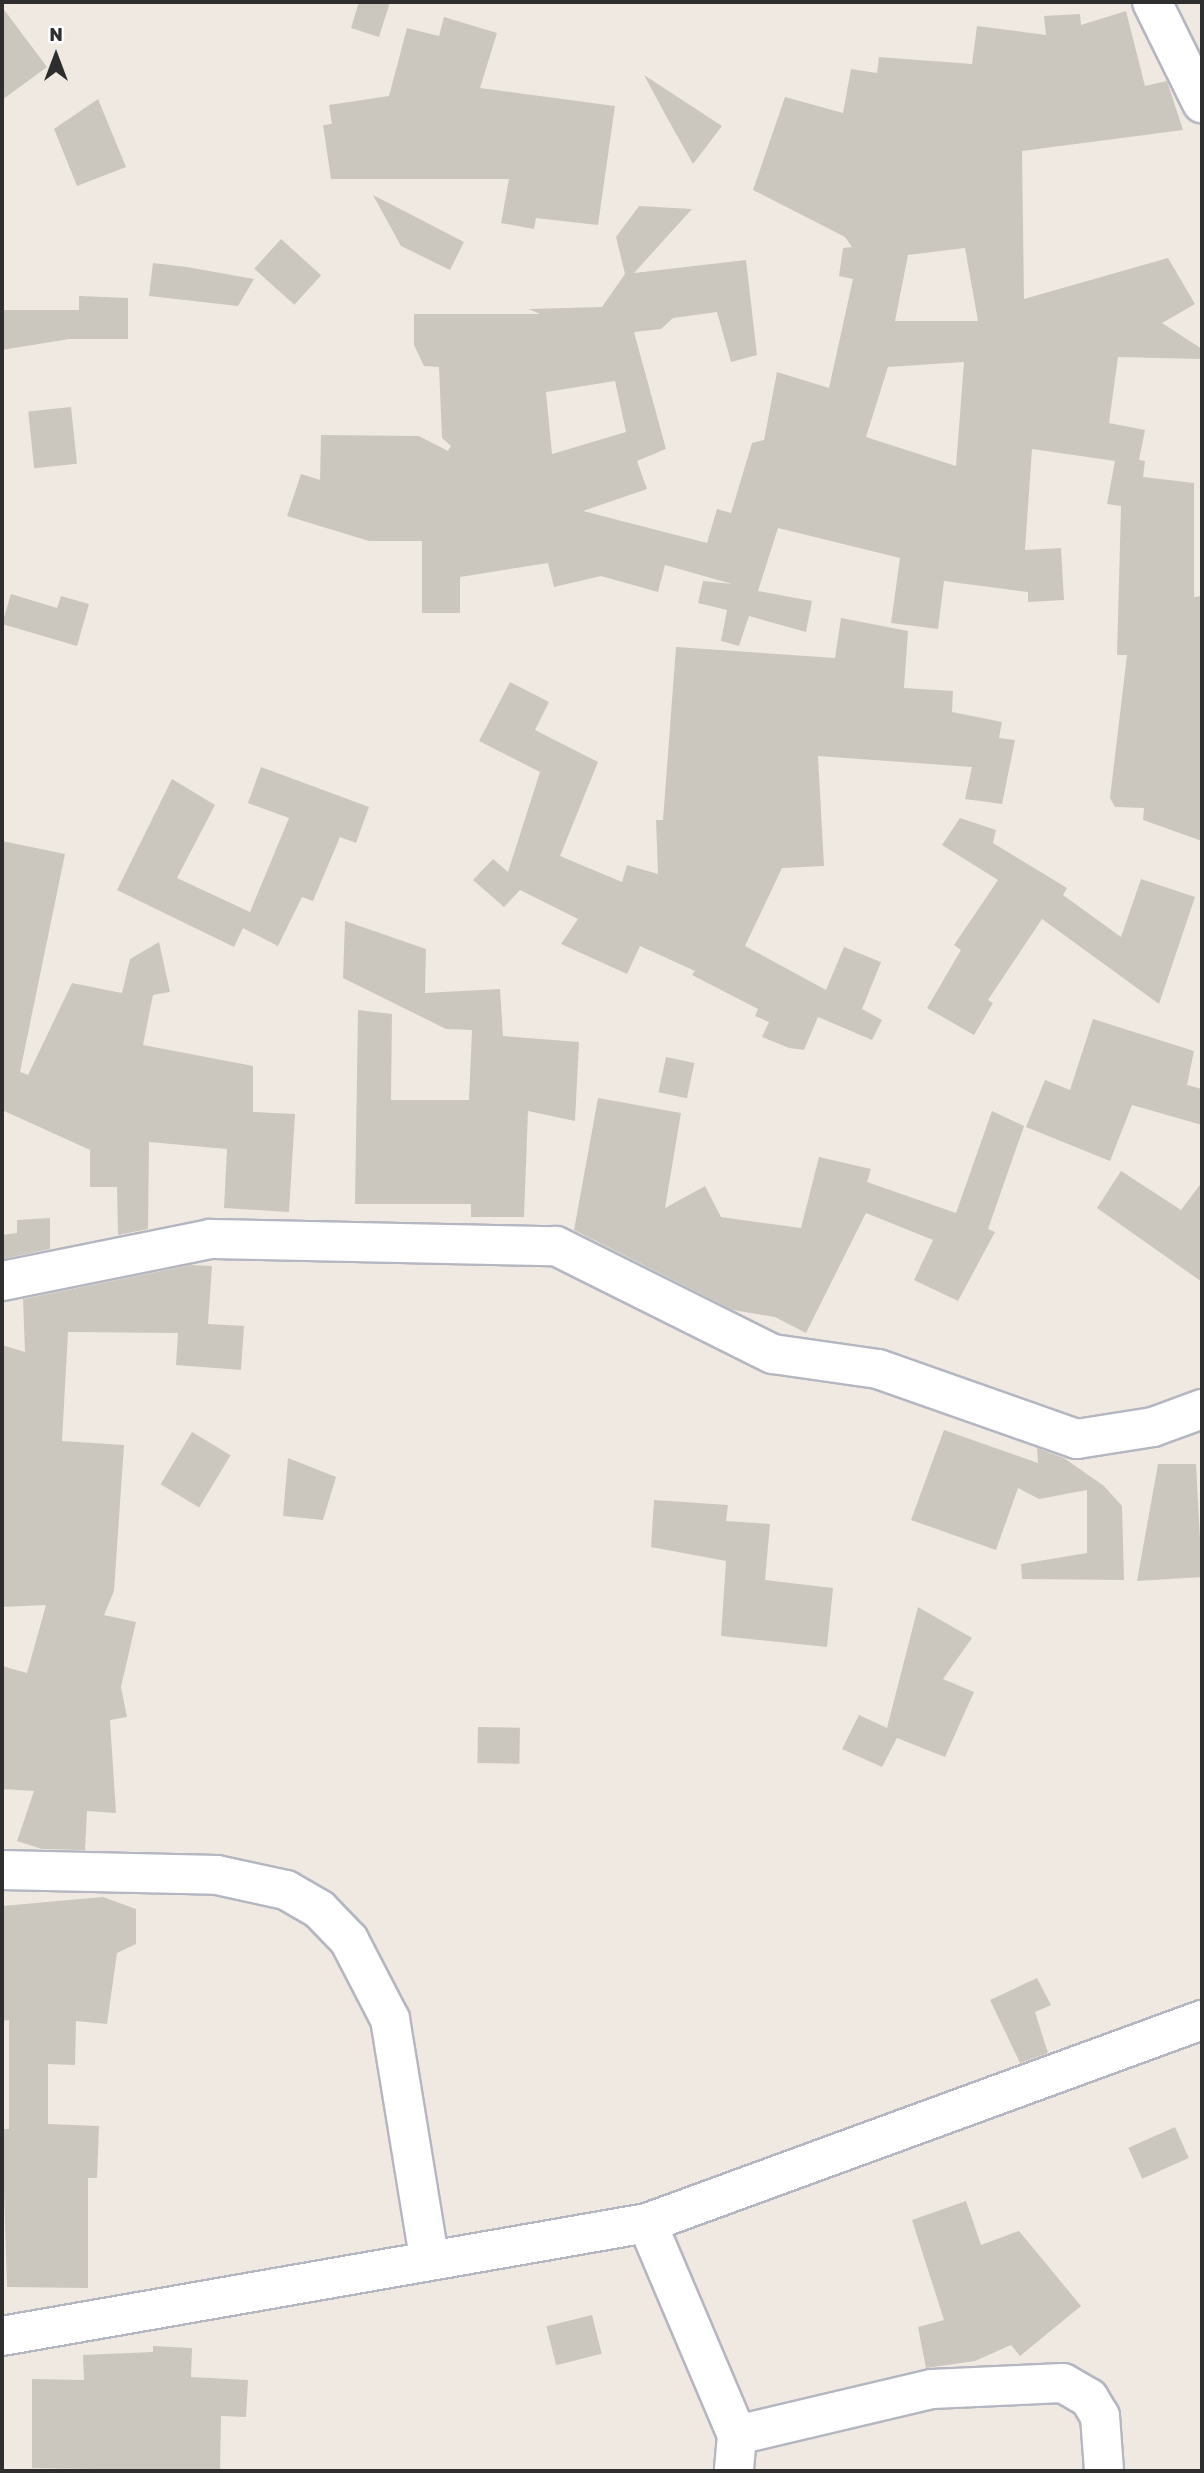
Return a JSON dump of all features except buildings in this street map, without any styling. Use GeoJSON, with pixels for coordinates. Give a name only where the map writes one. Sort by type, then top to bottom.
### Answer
{"type":"FeatureCollection","features":[{"type":"Feature","properties":{"kind":"street"},"geometry":{"type":"LineString","coordinates":[[1152,2],[1202,103]]}},
{"type":"Feature","properties":{"kind":"street"},"geometry":{"type":"LineString","coordinates":[[2,1281],[210,1238],[556,1246],[773,1354],[878,1369],[1077,1439],[1153,1427],[1202,1409]]}},
{"type":"Feature","properties":{"kind":"street"},"geometry":{"type":"LineString","coordinates":[[2,1870],[217,1875],[286,1890],[320,1910],[349,1940],[390,2019],[429,2256]]}},
{"type":"Feature","properties":{"kind":"street"},"geometry":{"type":"LineString","coordinates":[[2,2336],[429,2256],[648,2223],[1202,2020]]}},
{"type":"Feature","properties":{"kind":"street"},"geometry":{"type":"LineString","coordinates":[[648,2223],[736,2453],[932,2389],[1063,2383],[1089,2398],[1100,2416],[1104,2471]]}}]}
